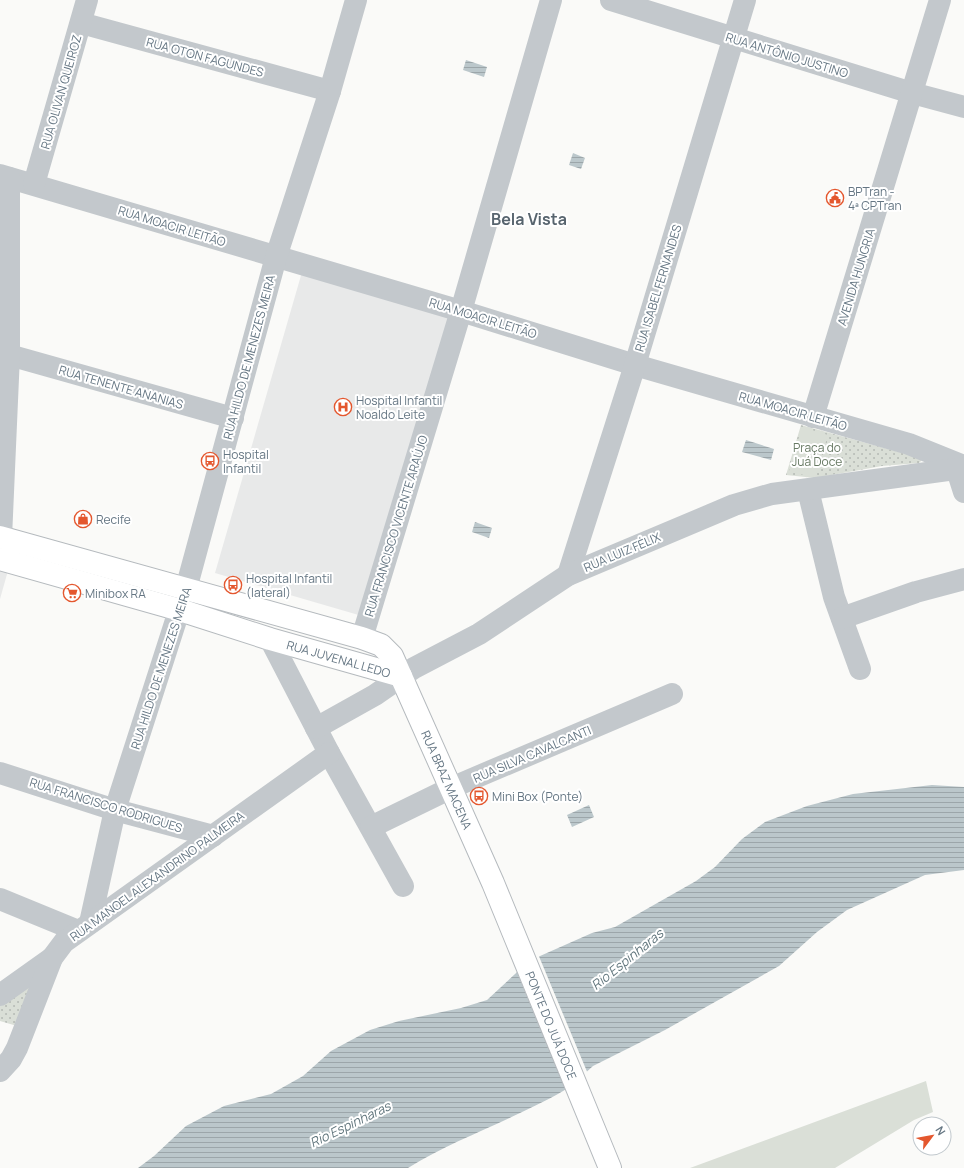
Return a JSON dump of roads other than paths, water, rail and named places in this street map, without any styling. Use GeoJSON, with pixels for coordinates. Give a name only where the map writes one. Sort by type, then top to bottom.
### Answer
{"type":"FeatureCollection","features":[{"type":"Feature","properties":{"kind":"main road","name":"RUA JUVENAL LEDO"},"geometry":{"type":"LineString","coordinates":[[0,538],[362,638],[381,645],[392,656],[401,676]]}},
{"type":"Feature","properties":{"kind":"main road","name":"RUA JUVENAL LEDO"},"geometry":{"type":"LineString","coordinates":[[0,559],[180,610],[270,639],[401,676]]}},
{"type":"Feature","properties":{"kind":"main road","name":"RUA BRAZ MACENA"},"geometry":{"type":"LineString","coordinates":[[401,676],[493,883]]}},
{"type":"Feature","properties":{"kind":"main road","name":"PONTE DO JUÁ DOCE"},"geometry":{"type":"LineString","coordinates":[[493,883],[610,1168]]}},
{"type":"Feature","properties":{"kind":"street","name":"RUA OLIVAN QUEIROZ"},"geometry":{"type":"LineString","coordinates":[[34,184],[87,0]]}},
{"type":"Feature","properties":{"kind":"street","name":"RUA HILDO DE MENEZES MEIRA"},"geometry":{"type":"LineString","coordinates":[[84,927],[116,810],[180,610],[276,257],[330,91],[356,0]]}},
{"type":"Feature","properties":{"kind":"street","name":"RUA FRANCISCO VICENTE ARAÚJO"},"geometry":{"type":"LineString","coordinates":[[362,638],[462,311],[551,0]]}},
{"type":"Feature","properties":{"kind":"street","name":"RUA ANTÔNIO JUSTINO"},"geometry":{"type":"LineString","coordinates":[[611,0],[912,93],[964,107]]}},
{"type":"Feature","properties":{"kind":"street","name":"RUA ISABEL FERNANDES"},"geometry":{"type":"LineString","coordinates":[[568,575],[635,365],[746,0]]}},
{"type":"Feature","properties":{"kind":"street","name":"AVENIDA HUNGRIA"},"geometry":{"type":"LineString","coordinates":[[813,417],[940,0]]}},
{"type":"Feature","properties":{"kind":"street","name":"RUA OTON FAGUNDES"},"geometry":{"type":"LineString","coordinates":[[81,23],[330,91]]}},
{"type":"Feature","properties":{"kind":"street","name":"RUA MOACIR LEITÃO"},"geometry":{"type":"LineString","coordinates":[[4,176],[462,311],[635,365],[909,444],[962,468]]}},
{"type":"Feature","properties":{"kind":"street"},"geometry":{"type":"LineString","coordinates":[[0,538],[9,355],[4,176]]}},
{"type":"Feature","properties":{"kind":"street","name":"RUA TENENTE ANANIAS"},"geometry":{"type":"LineString","coordinates":[[9,355],[233,418]]}},
{"type":"Feature","properties":{"kind":"street"},"geometry":{"type":"LineString","coordinates":[[962,468],[964,492]]}},
{"type":"Feature","properties":{"kind":"street","name":"RUA LUIZ FÉLIX"},"geometry":{"type":"LineString","coordinates":[[316,728],[375,695],[401,676],[479,634],[568,575],[734,505],[772,494],[962,468]]}},
{"type":"Feature","properties":{"kind":"street"},"geometry":{"type":"LineString","coordinates":[[808,490],[825,565],[860,669]]}},
{"type":"Feature","properties":{"kind":"street"},"geometry":{"type":"LineString","coordinates":[[842,618],[916,592],[964,578]]}},
{"type":"Feature","properties":{"kind":"street"},"geometry":{"type":"LineString","coordinates":[[270,639],[329,753],[404,886]]}},
{"type":"Feature","properties":{"kind":"street","name":"RUA SILVA CAVALCANTI"},"geometry":{"type":"LineString","coordinates":[[371,827],[452,788],[672,694]]}},
{"type":"Feature","properties":{"kind":"street","name":"RUA MANOEL ALEXANDRINO PALMEIRA"},"geometry":{"type":"LineString","coordinates":[[0,1071],[11,1059],[8,1046],[52,958],[64,942],[329,753]]}},
{"type":"Feature","properties":{"kind":"street","name":"RUA FRANCISCO RODRIGUES"},"geometry":{"type":"LineString","coordinates":[[0,773],[116,810],[213,836]]}},
{"type":"Feature","properties":{"kind":"street"},"geometry":{"type":"LineString","coordinates":[[0,899],[84,927]]}},
{"type":"Feature","properties":{"kind":"street"},"geometry":{"type":"LineString","coordinates":[[0,995],[52,958]]}},
{"type":"Feature","properties":{"kind":"water"},"geometry":{"type":"Polygon","coordinates":[[[466,60],[487,67],[484,77],[463,70],[466,60]]]}},
{"type":"Feature","properties":{"kind":"water"},"geometry":{"type":"Polygon","coordinates":[[[573,153],[585,158],[581,169],[569,165],[573,153]]]}},
{"type":"Feature","properties":{"kind":"water"},"geometry":{"type":"Polygon","coordinates":[[[746,440],[774,449],[771,460],[742,452],[746,440]]]}},
{"type":"Feature","properties":{"kind":"water"},"geometry":{"type":"Polygon","coordinates":[[[475,522],[492,528],[489,538],[472,532],[475,522]]]}},
{"type":"Feature","properties":{"kind":"water","name":"Rio Espinharas"},"geometry":{"type":"Polygon","coordinates":[[[932,785],[964,787],[964,870],[925,875],[847,910],[817,932],[779,966],[665,1030],[593,1066],[580,1078],[531,960],[592,933],[615,927],[696,881],[715,867],[742,839],[765,822],[807,806],[853,794],[932,785]]]}},
{"type":"Feature","properties":{"kind":"water"},"geometry":{"type":"Polygon","coordinates":[[[589,805],[594,817],[572,827],[567,815],[589,805]]]}},
{"type":"Feature","properties":{"kind":"water","name":"Rio Espinharas"},"geometry":{"type":"Polygon","coordinates":[[[529,961],[579,1080],[551,1098],[449,1146],[408,1168],[138,1168],[154,1156],[186,1126],[224,1106],[271,1094],[303,1076],[331,1051],[370,1030],[399,1021],[461,1008],[487,1000],[529,961]]]}},
{"type":"Feature","properties":{"kind":"place","name":"BPTran - 4ª CPTran"},"geometry":{"type":"Point","coordinates":[835,198]}},
{"type":"Feature","properties":{"kind":"place","name":"Hospital Infantil Noaldo Leite"},"geometry":{"type":"Point","coordinates":[343,407]}},
{"type":"Feature","properties":{"kind":"place","name":"Hospital Infantil"},"geometry":{"type":"Point","coordinates":[210,461]}},
{"type":"Feature","properties":{"kind":"place","name":"Recife"},"geometry":{"type":"Point","coordinates":[83,519]}},
{"type":"Feature","properties":{"kind":"place","name":"Hospital Infantil (lateral)"},"geometry":{"type":"Point","coordinates":[233,585]}},
{"type":"Feature","properties":{"kind":"place","name":"Minibox RA"},"geometry":{"type":"Point","coordinates":[72,593]}},
{"type":"Feature","properties":{"kind":"place","name":"Mini Box (Ponte)"},"geometry":{"type":"Point","coordinates":[479,796]}},
{"type":"Feature","properties":{"kind":"district","name":"Bela Vista"},"geometry":{"type":"Point","coordinates":[529,219]}},
{"type":"Feature","properties":{"kind":"park label","name":"Praça do Juá Doce"},"geometry":{"type":"Point","coordinates":[817,454]}}]}
